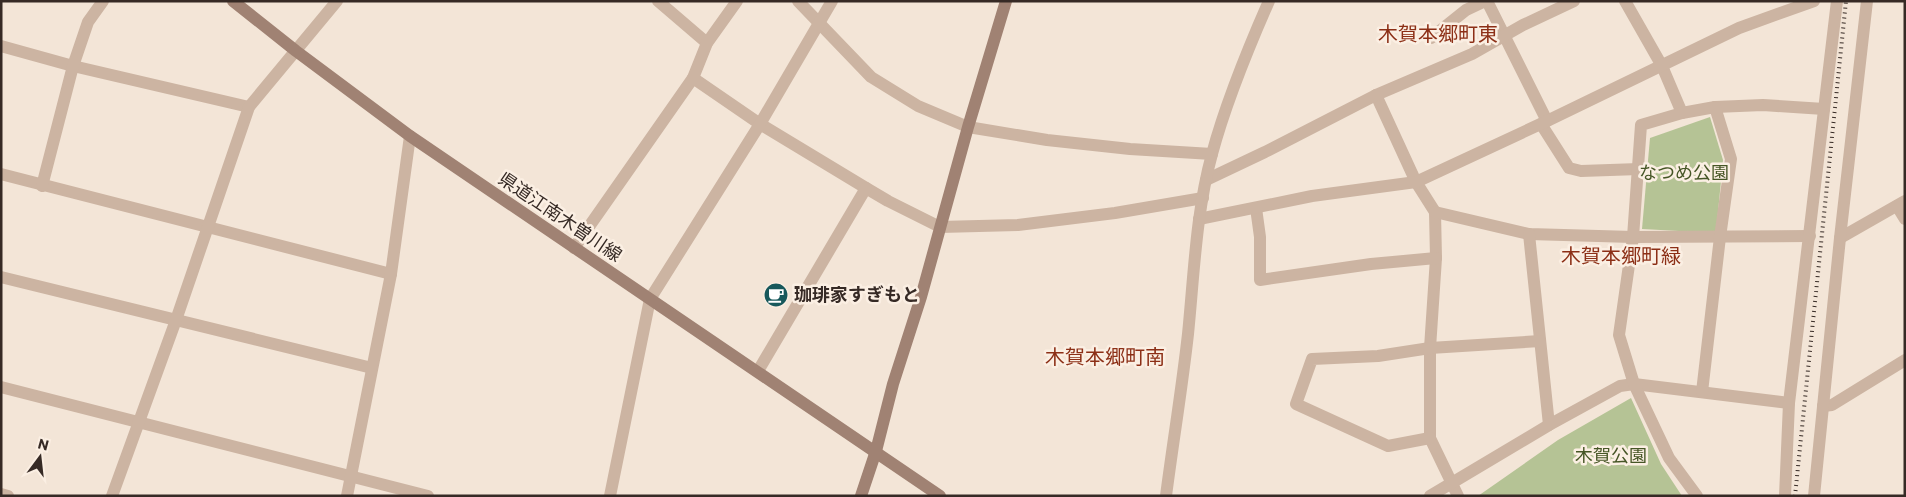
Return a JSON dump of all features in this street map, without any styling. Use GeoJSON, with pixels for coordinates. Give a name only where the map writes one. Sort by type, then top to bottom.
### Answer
{"type":"FeatureCollection","features":[{"type":"Feature","properties":{"kind":"main road","name":"県道江南木曽川線"},"geometry":{"type":"LineString","coordinates":[[233,1],[296,51],[410,136],[940,496]]}},
{"type":"Feature","properties":{"kind":"main road"},"geometry":{"type":"LineString","coordinates":[[861,496],[876,451],[893,384],[921,297],[968,127],[1006,1]]}},
{"type":"Feature","properties":{"kind":"street"},"geometry":{"type":"LineString","coordinates":[[42,186],[73,66],[88,22],[103,1]]}},
{"type":"Feature","properties":{"kind":"street"},"geometry":{"type":"LineString","coordinates":[[112,496],[176,320],[249,107],[337,1]]}},
{"type":"Feature","properties":{"kind":"street"},"geometry":{"type":"LineString","coordinates":[[658,1],[707,43]]}},
{"type":"Feature","properties":{"kind":"street"},"geometry":{"type":"LineString","coordinates":[[574,248],[693,78],[707,43],[737,1]]}},
{"type":"Feature","properties":{"kind":"street"},"geometry":{"type":"LineString","coordinates":[[798,1],[871,77],[918,106],[968,127],[1048,140],[1120,148],[1212,154]]}},
{"type":"Feature","properties":{"kind":"street"},"geometry":{"type":"LineString","coordinates":[[610,496],[650,299],[760,124],[832,1]]}},
{"type":"Feature","properties":{"kind":"street"},"geometry":{"type":"LineString","coordinates":[[1166,496],[1186,357],[1200,219],[1206,180],[1212,154],[1248,50],[1269,1]]}},
{"type":"Feature","properties":{"kind":"street"},"geometry":{"type":"LineString","coordinates":[[1431,38],[1466,10],[1486,1],[1504,35],[1544,123],[1569,168],[1581,171],[1639,169]]}},
{"type":"Feature","properties":{"kind":"street"},"geometry":{"type":"LineString","coordinates":[[1206,180],[1265,152],[1376,94],[1472,54],[1523,25],[1574,1]]}},
{"type":"Feature","properties":{"kind":"street"},"geometry":{"type":"LineString","coordinates":[[1625,1],[1662,66],[1682,113]]}},
{"type":"Feature","properties":{"kind":"street"},"geometry":{"type":"LineString","coordinates":[[1200,219],[1312,196],[1416,182],[1544,123],[1739,28],[1814,1]]}},
{"type":"Feature","properties":{"kind":"street"},"geometry":{"type":"LineString","coordinates":[[1785,496],[1789,403],[1837,1]]}},
{"type":"Feature","properties":{"kind":"street"},"geometry":{"type":"LineString","coordinates":[[1814,496],[1840,238],[1868,1]]}},
{"type":"Feature","properties":{"kind":"street"},"geometry":{"type":"LineString","coordinates":[[1,46],[73,66],[249,107]]}},
{"type":"Feature","properties":{"kind":"street"},"geometry":{"type":"LineString","coordinates":[[693,78],[760,124],[888,202],[940,227],[1018,225],[1115,213],[1204,198]]}},
{"type":"Feature","properties":{"kind":"street"},"geometry":{"type":"LineString","coordinates":[[1376,94],[1416,182],[1435,212],[1436,258],[1430,348],[1430,438],[1458,496]]}},
{"type":"Feature","properties":{"kind":"street"},"geometry":{"type":"LineString","coordinates":[[1697,496],[1669,458],[1634,384],[1620,335],[1633,237],[1641,125],[1682,113],[1715,107],[1763,105],[1824,109]]}},
{"type":"Feature","properties":{"kind":"street"},"geometry":{"type":"LineString","coordinates":[[1702,392],[1731,159],[1715,107]]}},
{"type":"Feature","properties":{"kind":"street"},"geometry":{"type":"LineString","coordinates":[[347,496],[391,274],[410,136]]}},
{"type":"Feature","properties":{"kind":"street"},"geometry":{"type":"LineString","coordinates":[[1,174],[391,274]]}},
{"type":"Feature","properties":{"kind":"street"},"geometry":{"type":"LineString","coordinates":[[758,371],[866,188]]}},
{"type":"Feature","properties":{"kind":"street"},"geometry":{"type":"LineString","coordinates":[[1840,238],[1901,204],[1905,219]]}},
{"type":"Feature","properties":{"kind":"street"},"geometry":{"type":"LineString","coordinates":[[1256,208],[1260,238],[1260,280],[1371,264],[1436,258]]}},
{"type":"Feature","properties":{"kind":"street"},"geometry":{"type":"LineString","coordinates":[[1435,212],[1529,234],[1633,237],[1810,236]]}},
{"type":"Feature","properties":{"kind":"street"},"geometry":{"type":"LineString","coordinates":[[1529,234],[1549,425]]}},
{"type":"Feature","properties":{"kind":"street"},"geometry":{"type":"LineString","coordinates":[[1,277],[372,368]]}},
{"type":"Feature","properties":{"kind":"street"},"geometry":{"type":"LineString","coordinates":[[1430,438],[1388,446],[1296,404],[1312,359],[1378,356],[1430,348],[1540,341]]}},
{"type":"Feature","properties":{"kind":"street"},"geometry":{"type":"LineString","coordinates":[[1823,406],[1832,405],[1905,360]]}},
{"type":"Feature","properties":{"kind":"street"},"geometry":{"type":"LineString","coordinates":[[1430,496],[1549,425],[1620,386],[1634,384],[1789,403]]}},
{"type":"Feature","properties":{"kind":"street"},"geometry":{"type":"LineString","coordinates":[[1,387],[428,496]]}},
{"type":"Feature","properties":{"kind":"street"},"geometry":{"type":"LineString","coordinates":[[1,494],[8,496]]}},
{"type":"Feature","properties":{"kind":"green space","name":"なつめ公園"},"geometry":{"type":"Polygon","coordinates":[[[1710,117],[1723,160],[1716,233],[1642,229],[1650,138],[1710,117]]]}},
{"type":"Feature","properties":{"kind":"green space","name":"木賀公園"},"geometry":{"type":"Polygon","coordinates":[[[1631,398],[1661,464],[1682,496],[1478,496],[1558,440],[1631,398]]]}},
{"type":"Feature","properties":{"kind":"railway"},"geometry":{"type":"LineString","coordinates":[[1795,496],[1846,1]]}},
{"type":"Feature","properties":{"kind":"place","name":"珈琲家すぎもと"},"geometry":{"type":"Point","coordinates":[776,295]}},
{"type":"Feature","properties":{"kind":"district","name":"木賀本郷町東"},"geometry":{"type":"Point","coordinates":[1438,34]}},
{"type":"Feature","properties":{"kind":"district","name":"木賀本郷町緑"},"geometry":{"type":"Point","coordinates":[1621,256]}},
{"type":"Feature","properties":{"kind":"district","name":"木賀本郷町南"},"geometry":{"type":"Point","coordinates":[1105,357]}}]}
